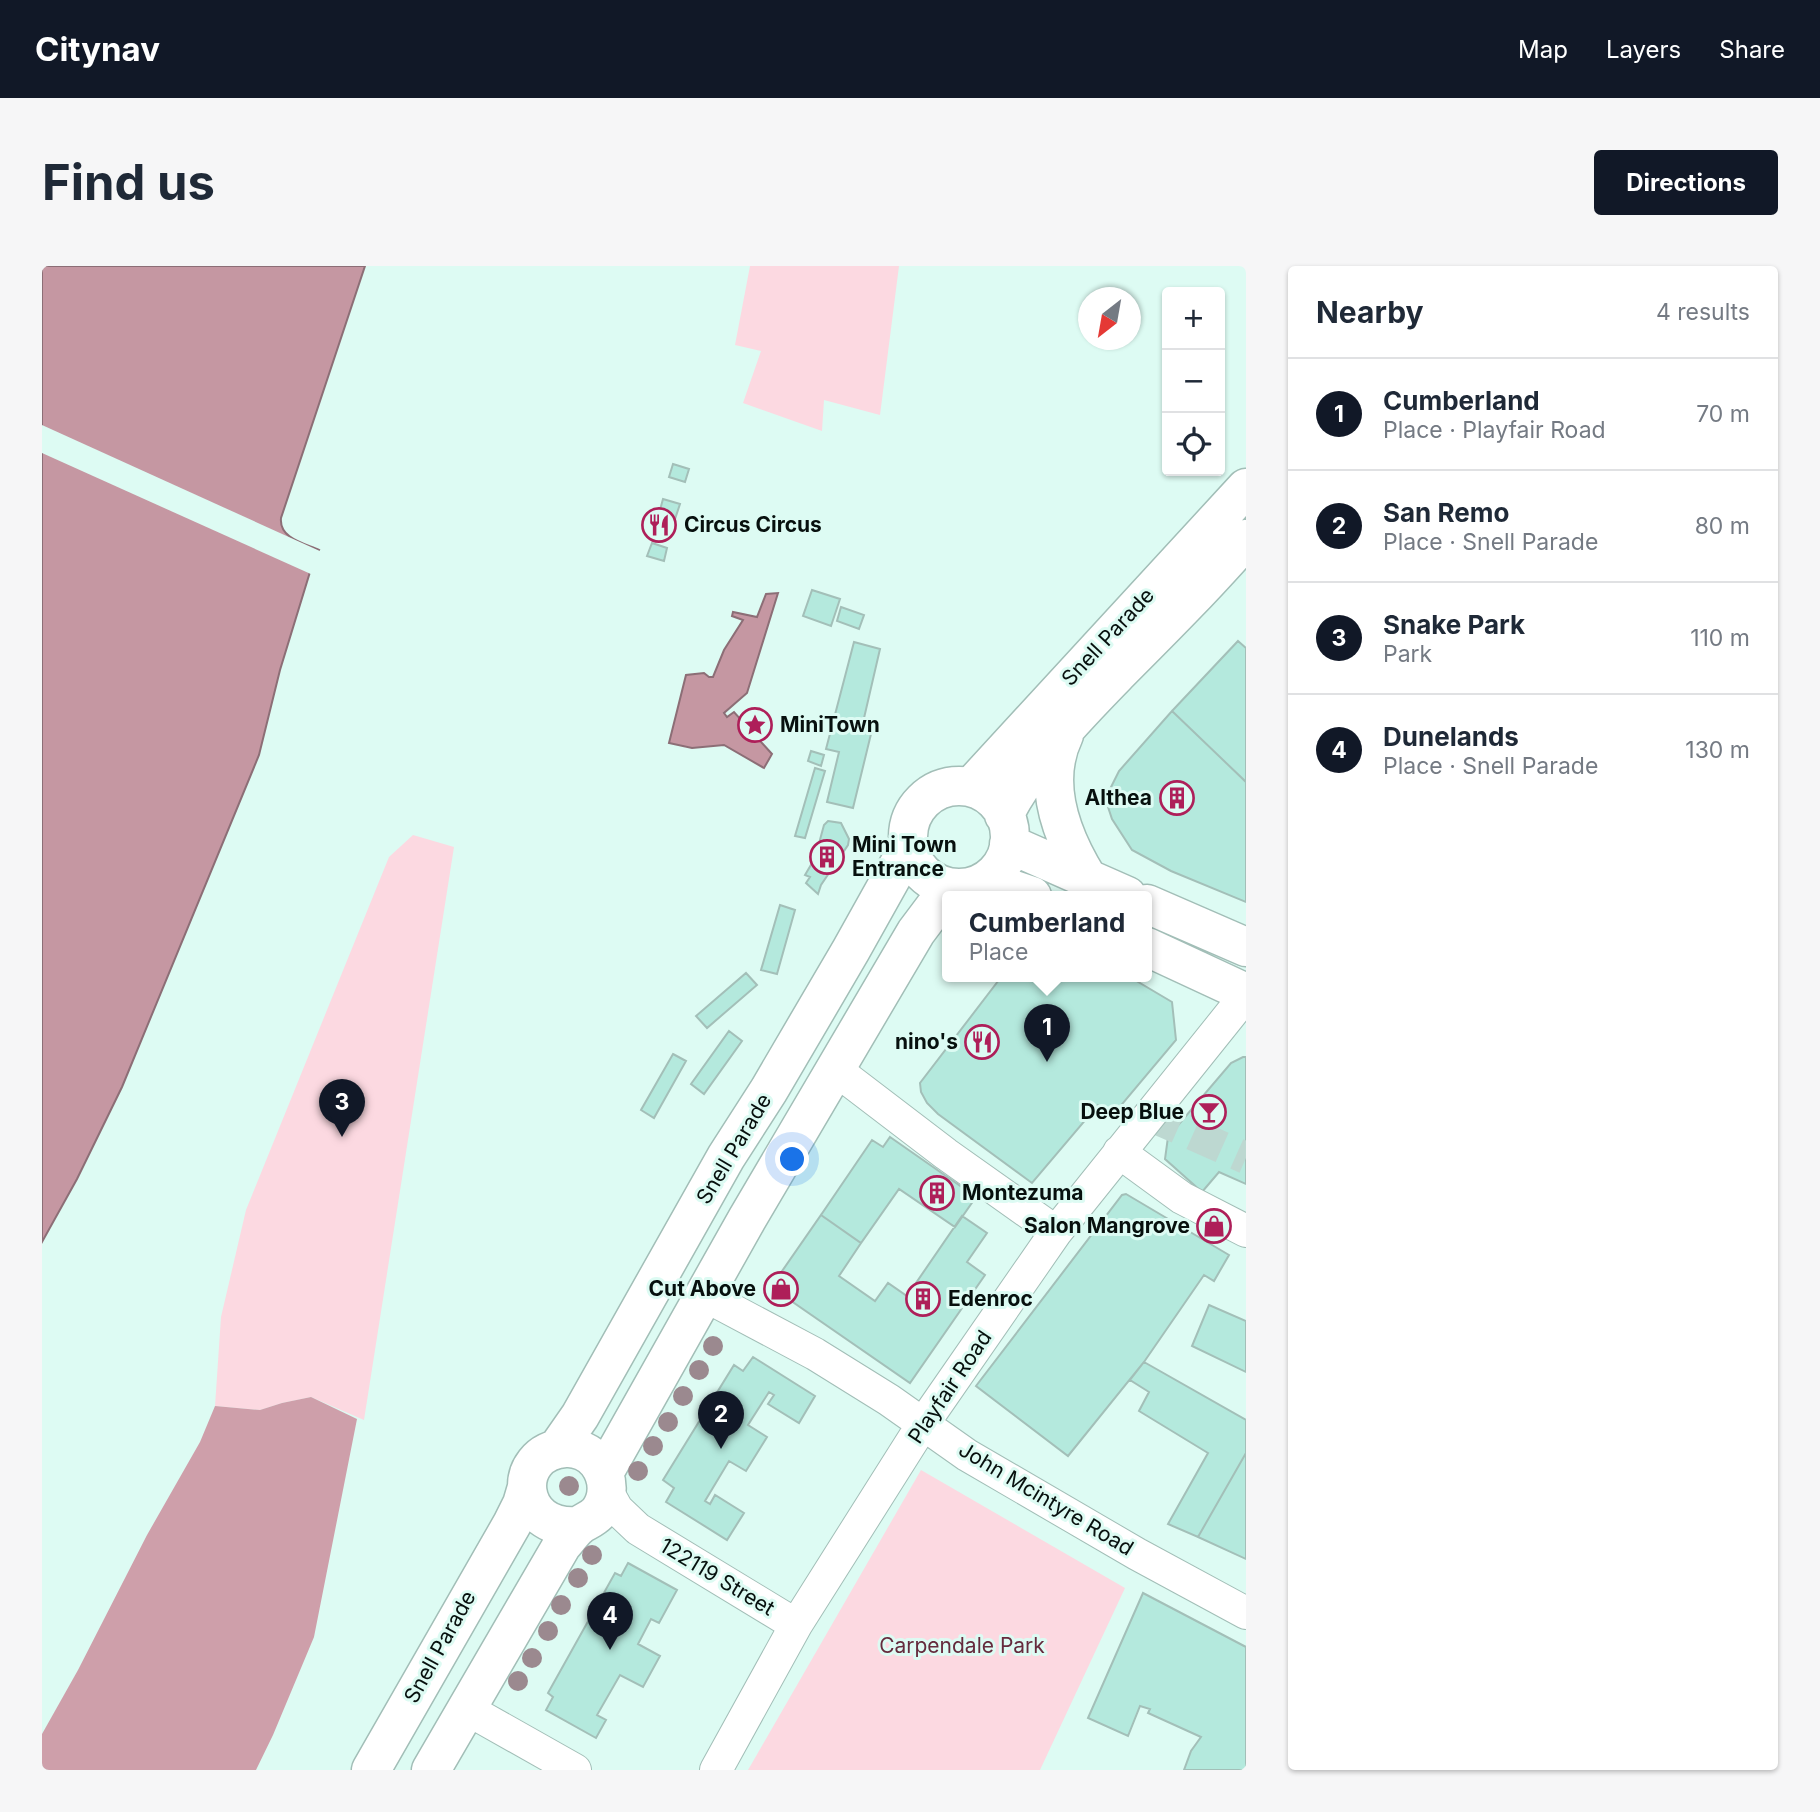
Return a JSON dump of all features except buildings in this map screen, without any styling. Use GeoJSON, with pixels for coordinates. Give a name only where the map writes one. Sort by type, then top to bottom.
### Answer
{"type":"FeatureCollection","features":[{"type":"Feature","properties":{"kind":"main road","name":"Snell Parade"},"geometry":{"type":"LineString","coordinates":[[971,787],[1246,488]]}},
{"type":"Feature","properties":{"kind":"main road","name":"Snell Parade"},"geometry":{"type":"LineString","coordinates":[[1007,829],[1027,776],[1069,724],[1231,568],[1246,539]]}},
{"type":"Feature","properties":{"kind":"main road"},"geometry":{"type":"LineString","coordinates":[[1069,724],[1057,748],[1055,802],[1070,849],[1088,879]]}},
{"type":"Feature","properties":{"kind":"main road"},"geometry":{"type":"LineString","coordinates":[[951,786],[971,787],[998,803],[1007,829],[1007,858],[999,871],[960,891],[935,884],[917,869],[908,848],[908,827],[915,808],[931,793],[951,786]]}},
{"type":"Feature","properties":{"kind":"main road"},"geometry":{"type":"LineString","coordinates":[[1007,829],[1088,879],[1116,891]]}},
{"type":"Feature","properties":{"kind":"main road","name":"Snell Parade"},"geometry":{"type":"LineString","coordinates":[[557,1449],[580,1416],[726,1157],[851,950],[908,848]]}},
{"type":"Feature","properties":{"kind":"main road"},"geometry":{"type":"LineString","coordinates":[[431,1770],[562,1545],[595,1502],[704,1295],[916,932],[934,908],[942,903]]}},
{"type":"Feature","properties":{"kind":"main road"},"geometry":{"type":"LineString","coordinates":[[1152,906],[1246,947]]}},
{"type":"Feature","properties":{"kind":"main road"},"geometry":{"type":"LineString","coordinates":[[1152,949],[1246,994]]}},
{"type":"Feature","properties":{"kind":"main road"},"geometry":{"type":"LineString","coordinates":[[572,1448],[585,1452],[597,1461],[595,1502],[564,1527],[550,1523],[538,1514],[530,1502],[527,1487],[530,1472],[536,1462],[544,1454],[557,1449],[572,1448]]}},
{"type":"Feature","properties":{"kind":"main road","name":"Snell Parade"},"geometry":{"type":"LineString","coordinates":[[371,1770],[512,1524],[527,1487]]}},
{"type":"Feature","properties":{"kind":"street","name":"Playfair Road"},"geometry":{"type":"LineString","coordinates":[[716,1770],[796,1625],[923,1424],[1056,1232],[1246,994]]}},
{"type":"Feature","properties":{"kind":"street"},"geometry":{"type":"LineString","coordinates":[[836,1070],[946,1154],[1056,1232]]}},
{"type":"Feature","properties":{"kind":"street"},"geometry":{"type":"LineString","coordinates":[[1119,1152],[1182,1198],[1246,1231]]}},
{"type":"Feature","properties":{"kind":"street","name":"John Mcintyre Road"},"geometry":{"type":"LineString","coordinates":[[704,1295],[815,1354],[967,1454],[1137,1554],[1246,1613]]}},
{"type":"Feature","properties":{"kind":"street","name":"122119 Street"},"geometry":{"type":"LineString","coordinates":[[595,1502],[617,1509],[638,1529],[796,1625]]}},
{"type":"Feature","properties":{"kind":"street"},"geometry":{"type":"LineString","coordinates":[[465,1708],[575,1770]]}},
{"type":"Feature","properties":{"kind":"green space"},"geometry":{"type":"Polygon","coordinates":[[[750,266],[899,266],[880,415],[824,400],[822,431],[743,403],[761,351],[735,345],[750,266]]]}},
{"type":"Feature","properties":{"kind":"green space"},"geometry":{"type":"Polygon","coordinates":[[[413,835],[454,847],[364,1420],[311,1397],[260,1410],[215,1406],[221,1317],[246,1210],[389,857],[413,835]]]}},
{"type":"Feature","properties":{"kind":"green space","name":"Carpendale Park"},"geometry":{"type":"Polygon","coordinates":[[[921,1470],[1125,1588],[1040,1770],[748,1770],[921,1470]]]}},
{"type":"Feature","properties":{"kind":"shaded area"},"geometry":{"type":"Polygon","coordinates":[[[42,266],[365,266],[281,518],[281,525],[288,535],[319,550],[280,670],[259,755],[122,1087],[77,1179],[42,1242],[42,266]]]}},
{"type":"Feature","properties":{"kind":"shaded area"},"geometry":{"type":"Polygon","coordinates":[[[778,593],[747,693],[724,713],[727,717],[734,712],[772,754],[764,768],[724,745],[692,748],[669,743],[686,675],[704,673],[713,677],[724,650],[743,620],[732,616],[733,612],[757,617],[766,594],[778,593]]]}},
{"type":"Feature","properties":{"kind":"shaded area"},"geometry":{"type":"Polygon","coordinates":[[[311,1397],[357,1419],[314,1637],[256,1770],[42,1770],[42,1734],[147,1535],[200,1442],[215,1406],[260,1410],[311,1397]]]}},
{"type":"Feature","properties":{"kind":"pier"},"geometry":{"type":"Polygon","coordinates":[[[42,425],[322,552],[313,575],[42,453],[42,425]]]}},
{"type":"Feature","properties":{"kind":"tunnel"},"geometry":{"type":"LineString","coordinates":[[1149,1115],[1246,1158]]}},
{"type":"Feature","properties":{"kind":"place","name":"Circus Circus"},"geometry":{"type":"Point","coordinates":[659,525]}},
{"type":"Feature","properties":{"kind":"place","name":"MiniTown"},"geometry":{"type":"Point","coordinates":[755,725]}},
{"type":"Feature","properties":{"kind":"place","name":"Althea"},"geometry":{"type":"Point","coordinates":[1177,798]}},
{"type":"Feature","properties":{"kind":"place","name":"Mini Town Entrance"},"geometry":{"type":"Point","coordinates":[827,857]}},
{"type":"Feature","properties":{"kind":"place","name":"nino's"},"geometry":{"type":"Point","coordinates":[982,1042]}},
{"type":"Feature","properties":{"kind":"place","name":"Cumberland"},"geometry":{"type":"Point","coordinates":[1047,1062]}},
{"type":"Feature","properties":{"kind":"place","name":"Deep Blue"},"geometry":{"type":"Point","coordinates":[1209,1112]}},
{"type":"Feature","properties":{"kind":"place","name":"Snake Park"},"geometry":{"type":"Point","coordinates":[342,1137]}},
{"type":"Feature","properties":{"kind":"place","name":"Montezuma"},"geometry":{"type":"Point","coordinates":[937,1193]}},
{"type":"Feature","properties":{"kind":"place","name":"Salon Mangrove"},"geometry":{"type":"Point","coordinates":[1214,1226]}},
{"type":"Feature","properties":{"kind":"place","name":"Cut Above"},"geometry":{"type":"Point","coordinates":[781,1289]}},
{"type":"Feature","properties":{"kind":"place","name":"Edenroc"},"geometry":{"type":"Point","coordinates":[923,1299]}},
{"type":"Feature","properties":{"kind":"place","name":"San Remo"},"geometry":{"type":"Point","coordinates":[721,1449]}},
{"type":"Feature","properties":{"kind":"place","name":"Dunelands"},"geometry":{"type":"Point","coordinates":[610,1650]}}]}
